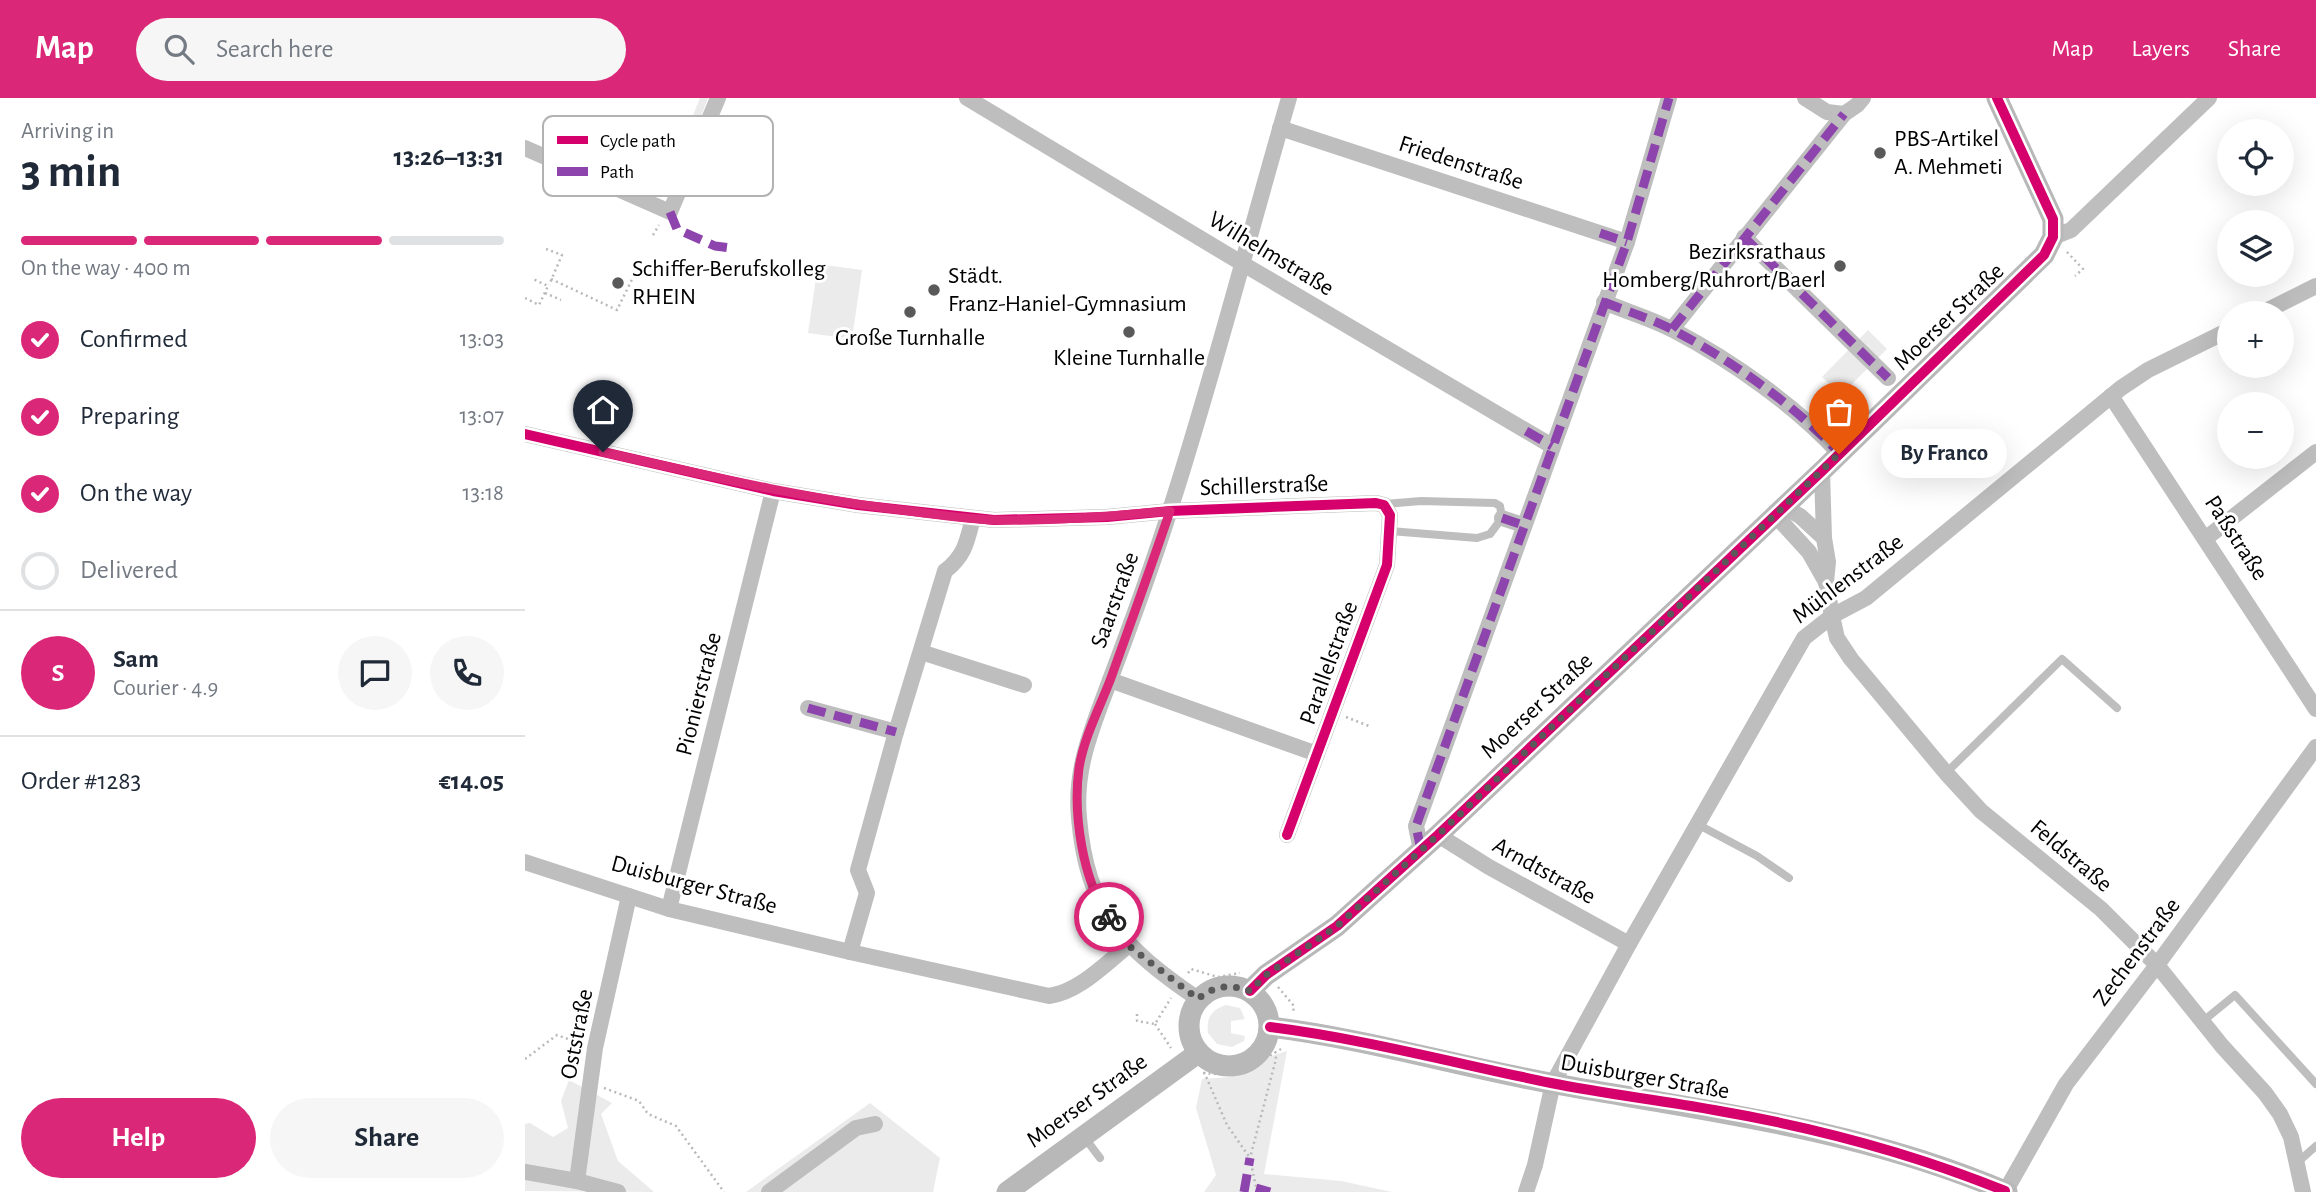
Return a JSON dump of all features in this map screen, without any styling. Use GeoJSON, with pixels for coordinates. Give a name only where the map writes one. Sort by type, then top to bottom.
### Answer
{"type":"FeatureCollection","features":[{"type":"Feature","properties":{"kind":"main road"},"geometry":{"type":"LineString","coordinates":[[1997,98],[2053,219],[2053,237]]}},
{"type":"Feature","properties":{"kind":"main road","name":"Moerser Straße"},"geometry":{"type":"LineString","coordinates":[[1250,991],[1266,975],[1337,926],[1438,835],[1822,471],[2044,255],[2053,237]]}},
{"type":"Feature","properties":{"kind":"main road"},"geometry":{"type":"LineString","coordinates":[[1221,986],[1235,986],[1250,991],[1266,1010],[1270,1027],[1261,1050],[1251,1060],[1237,1066],[1201,1062],[1189,1036],[1188,1026],[1189,1016],[1198,999],[1221,986]]}},
{"type":"Feature","properties":{"kind":"main road","name":"Duisburger Straße"},"geometry":{"type":"LineString","coordinates":[[1270,1027],[1356,1040],[1553,1083],[1716,1110],[1843,1136],[1966,1175],[2005,1192]]}},
{"type":"Feature","properties":{"kind":"main road","name":"Moerser Straße"},"geometry":{"type":"LineString","coordinates":[[1009,1192],[1083,1136],[1201,1062]]}},
{"type":"Feature","properties":{"kind":"street"},"geometry":{"type":"LineString","coordinates":[[710,116],[718,98]]}},
{"type":"Feature","properties":{"kind":"street","name":"Wilhelmstraße"},"geometry":{"type":"LineString","coordinates":[[967,98],[995,105],[1243,264],[1552,446]]}},
{"type":"Feature","properties":{"kind":"street","name":"Saarstraße"},"geometry":{"type":"LineString","coordinates":[[1198,999],[1129,946],[1102,908],[1087,872],[1078,815],[1079,767],[1170,511],[1289,98]]}},
{"type":"Feature","properties":{"kind":"street"},"geometry":{"type":"LineString","coordinates":[[1421,850],[1416,826],[1626,242],[1669,98]]}},
{"type":"Feature","properties":{"kind":"street"},"geometry":{"type":"LineString","coordinates":[[1805,98],[1827,113],[1844,114]]}},
{"type":"Feature","properties":{"kind":"street"},"geometry":{"type":"LineString","coordinates":[[1672,329],[1844,114],[1863,98]]}},
{"type":"Feature","properties":{"kind":"street","name":"Moerser Straße"},"geometry":{"type":"LineString","coordinates":[[2053,237],[2071,230],[2209,98]]}},
{"type":"Feature","properties":{"kind":"street","name":"Friedenstraße"},"geometry":{"type":"LineString","coordinates":[[1280,128],[1626,242]]}},
{"type":"Feature","properties":{"kind":"street"},"geometry":{"type":"LineString","coordinates":[[525,148],[543,156]]}},
{"type":"Feature","properties":{"kind":"street"},"geometry":{"type":"LineString","coordinates":[[634,196],[670,212],[677,196]]}},
{"type":"Feature","properties":{"kind":"street"},"geometry":{"type":"LineString","coordinates":[[1744,237],[1888,378]]}},
{"type":"Feature","properties":{"kind":"street"},"geometry":{"type":"LineString","coordinates":[[2286,301],[2316,286]]}},
{"type":"Feature","properties":{"kind":"street"},"geometry":{"type":"LineString","coordinates":[[1604,302],[1672,329],[1730,362],[1824,437],[1839,454]]}},
{"type":"Feature","properties":{"kind":"street","name":"Mühlenstraße"},"geometry":{"type":"LineString","coordinates":[[1526,1192],[1535,1165],[1553,1083],[1804,638],[1832,616],[1866,598],[2111,396],[2148,370],[2217,336]]}},
{"type":"Feature","properties":{"kind":"street","name":"Paßstraße"},"geometry":{"type":"LineString","coordinates":[[2111,396],[2316,709]]}},
{"type":"Feature","properties":{"kind":"street","name":"Schillerstraße"},"geometry":{"type":"LineString","coordinates":[[525,434],[773,491],[858,505],[994,520],[1377,503],[1384,505]]}},
{"type":"Feature","properties":{"kind":"street"},"geometry":{"type":"LineString","coordinates":[[2205,539],[2316,452]]}},
{"type":"Feature","properties":{"kind":"street","name":"Feldstraße"},"geometry":{"type":"LineString","coordinates":[[1822,471],[1823,538],[1828,562],[1826,582],[1837,638],[1851,659],[1981,811],[2101,909],[2157,965],[2280,1114],[2291,1137],[2303,1192]]}},
{"type":"Feature","properties":{"kind":"street","name":"Pionierstraße"},"geometry":{"type":"LineString","coordinates":[[669,909],[773,491]]}},
{"type":"Feature","properties":{"kind":"street","name":"Parallelstraße"},"geometry":{"type":"LineString","coordinates":[[1287,835],[1387,565],[1390,515],[1384,505]]}},
{"type":"Feature","properties":{"kind":"street"},"geometry":{"type":"LineString","coordinates":[[1780,511],[1800,516],[1823,538]]}},
{"type":"Feature","properties":{"kind":"street","name":"Feldstraße"},"geometry":{"type":"LineString","coordinates":[[1780,511],[1826,582]]}},
{"type":"Feature","properties":{"kind":"street"},"geometry":{"type":"LineString","coordinates":[[850,952],[867,893],[858,870],[896,732],[946,571],[965,551],[973,518]]}},
{"type":"Feature","properties":{"kind":"street"},"geometry":{"type":"LineString","coordinates":[[1502,518],[1523,525]]}},
{"type":"Feature","properties":{"kind":"street"},"geometry":{"type":"LineString","coordinates":[[921,652],[1024,685]]}},
{"type":"Feature","properties":{"kind":"street"},"geometry":{"type":"LineString","coordinates":[[1110,680],[1317,754]]}},
{"type":"Feature","properties":{"kind":"street"},"geometry":{"type":"LineString","coordinates":[[808,708],[896,732]]}},
{"type":"Feature","properties":{"kind":"street","name":"Zechenstraße"},"geometry":{"type":"LineString","coordinates":[[2005,1192],[2066,1084],[2157,965],[2316,747]]}},
{"type":"Feature","properties":{"kind":"street","name":"Arndtstraße"},"geometry":{"type":"LineString","coordinates":[[1438,835],[1489,867],[1629,944]]}},
{"type":"Feature","properties":{"kind":"street","name":"Duisburger Straße"},"geometry":{"type":"LineString","coordinates":[[525,862],[669,909],[1049,996],[1063,994],[1076,986],[1129,946]]}},
{"type":"Feature","properties":{"kind":"street","name":"Oststraße"},"geometry":{"type":"LineString","coordinates":[[577,1181],[595,1048],[629,896]]}},
{"type":"Feature","properties":{"kind":"street"},"geometry":{"type":"LineString","coordinates":[[769,1192],[856,1128],[875,1124]]}},
{"type":"Feature","properties":{"kind":"street"},"geometry":{"type":"LineString","coordinates":[[525,1172],[577,1181],[618,1192]]}},
{"type":"Feature","properties":{"kind":"lane"},"geometry":{"type":"LineString","coordinates":[[1384,505],[1421,501],[1495,503],[1500,506],[1502,518],[1490,534],[1477,538],[1390,531]]}},
{"type":"Feature","properties":{"kind":"lane"},"geometry":{"type":"LineString","coordinates":[[1946,773],[2061,659],[2117,708]]}},
{"type":"Feature","properties":{"kind":"lane"},"geometry":{"type":"LineString","coordinates":[[1697,824],[1757,856],[1789,878]]}},
{"type":"Feature","properties":{"kind":"lane"},"geometry":{"type":"LineString","coordinates":[[2203,1021],[2235,995],[2316,1084]]}},
{"type":"Feature","properties":{"kind":"lane"},"geometry":{"type":"LineString","coordinates":[[1083,1136],[1100,1158]]}},
{"type":"Feature","properties":{"kind":"lane"},"geometry":{"type":"LineString","coordinates":[[2298,1162],[2316,1146]]}},
{"type":"Feature","properties":{"kind":"path"},"geometry":{"type":"LineString","coordinates":[[2053,237],[2083,269],[2074,276]]}},
{"type":"Feature","properties":{"kind":"path"},"geometry":{"type":"LineString","coordinates":[[525,298],[539,305],[562,255],[546,249]]}},
{"type":"Feature","properties":{"kind":"path"},"geometry":{"type":"LineString","coordinates":[[615,315],[642,259]]}},
{"type":"Feature","properties":{"kind":"path"},"geometry":{"type":"LineString","coordinates":[[533,279],[548,286]]}},
{"type":"Feature","properties":{"kind":"path"},"geometry":{"type":"LineString","coordinates":[[551,279],[617,310]]}},
{"type":"Feature","properties":{"kind":"path"},"geometry":{"type":"LineString","coordinates":[[545,293],[561,300]]}},
{"type":"Feature","properties":{"kind":"path"},"geometry":{"type":"LineString","coordinates":[[1333,712],[1369,726]]}},
{"type":"Feature","properties":{"kind":"path"},"geometry":{"type":"LineString","coordinates":[[1186,976],[1191,969],[1218,977],[1239,973],[1247,968]]}},
{"type":"Feature","properties":{"kind":"path"},"geometry":{"type":"LineString","coordinates":[[1277,987],[1294,1006]]}},
{"type":"Feature","properties":{"kind":"path"},"geometry":{"type":"LineString","coordinates":[[1155,1024],[1172,997]]}},
{"type":"Feature","properties":{"kind":"path"},"geometry":{"type":"LineString","coordinates":[[1136,1014],[1137,1021],[1155,1024],[1175,1053]]}},
{"type":"Feature","properties":{"kind":"path"},"geometry":{"type":"LineString","coordinates":[[525,1059],[557,1035],[595,1048]]}},
{"type":"Feature","properties":{"kind":"path"},"geometry":{"type":"LineString","coordinates":[[1201,1062],[1229,1075],[1287,1048]]}},
{"type":"Feature","properties":{"kind":"path"},"geometry":{"type":"LineString","coordinates":[[1249,1158],[1276,1059],[1275,1052]]}},
{"type":"Feature","properties":{"kind":"path"},"geometry":{"type":"LineString","coordinates":[[1195,1077],[1201,1062]]}},
{"type":"Feature","properties":{"kind":"path"},"geometry":{"type":"LineString","coordinates":[[1201,1062],[1227,1125],[1249,1158],[1257,1192]]}},
{"type":"Feature","properties":{"kind":"path"},"geometry":{"type":"LineString","coordinates":[[590,1083],[639,1101],[648,1114],[676,1126],[724,1192]]}},
{"type":"Feature","properties":{"kind":"shaded area"},"geometry":{"type":"Polygon","coordinates":[[[700,98],[708,98],[701,116],[693,116],[700,98]]]}},
{"type":"Feature","properties":{"kind":"shaded area"},"geometry":{"type":"Polygon","coordinates":[[[818,264],[862,270],[852,339],[808,333],[818,264]]]}},
{"type":"Feature","properties":{"kind":"shaded area"},"geometry":{"type":"Polygon","coordinates":[[[1868,330],[1887,349],[1841,395],[1822,377],[1868,330]]]}},
{"type":"Feature","properties":{"kind":"shaded area"},"geometry":{"type":"Polygon","coordinates":[[[1226,1005],[1240,1008],[1245,1019],[1231,1021],[1231,1033],[1245,1036],[1244,1041],[1232,1047],[1217,1044],[1208,1033],[1211,1015],[1226,1005]]]}},
{"type":"Feature","properties":{"kind":"shaded area"},"geometry":{"type":"Polygon","coordinates":[[[1287,1051],[1264,1174],[1341,1181],[1392,1192],[1204,1192],[1216,1175],[1196,1108],[1202,1079],[1230,1077],[1287,1051]]]}},
{"type":"Feature","properties":{"kind":"shaded area"},"geometry":{"type":"Polygon","coordinates":[[[569,1080],[612,1103],[601,1114],[618,1161],[654,1192],[525,1191],[525,1124],[530,1123],[553,1137],[568,1128],[561,1101],[569,1080]]]}},
{"type":"Feature","properties":{"kind":"shaded area"},"geometry":{"type":"Polygon","coordinates":[[[870,1103],[940,1158],[933,1192],[746,1192],[870,1103]]]}},
{"type":"Feature","properties":{"kind":"marked path"},"geometry":{"type":"LineString","coordinates":[[1421,850],[1416,826],[1627,242],[1669,98]]}},
{"type":"Feature","properties":{"kind":"marked path"},"geometry":{"type":"LineString","coordinates":[[1672,329],[1844,114]]}},
{"type":"Feature","properties":{"kind":"marked path"},"geometry":{"type":"LineString","coordinates":[[670,212],[677,229],[715,246],[731,248]]}},
{"type":"Feature","properties":{"kind":"marked path"},"geometry":{"type":"LineString","coordinates":[[1600,233],[1627,242]]}},
{"type":"Feature","properties":{"kind":"marked path"},"geometry":{"type":"LineString","coordinates":[[1744,237],[1888,378]]}},
{"type":"Feature","properties":{"kind":"marked path"},"geometry":{"type":"LineString","coordinates":[[1604,302],[1667,327],[1719,356],[1804,419],[1840,454]]}},
{"type":"Feature","properties":{"kind":"marked path"},"geometry":{"type":"LineString","coordinates":[[1526,431],[1552,446]]}},
{"type":"Feature","properties":{"kind":"marked path"},"geometry":{"type":"LineString","coordinates":[[1502,518],[1523,525]]}},
{"type":"Feature","properties":{"kind":"marked path"},"geometry":{"type":"LineString","coordinates":[[808,708],[896,732]]}},
{"type":"Feature","properties":{"kind":"marked path"},"geometry":{"type":"LineString","coordinates":[[1244,1192],[1250,1158]]}},
{"type":"Feature","properties":{"kind":"marked path"},"geometry":{"type":"LineString","coordinates":[[1256,1188],[1270,1192]]}},
{"type":"Feature","properties":{"kind":"cycle path"},"geometry":{"type":"LineString","coordinates":[[1250,991],[1266,975],[1337,926],[1438,835],[1822,471],[2044,255],[2053,237],[2053,219],[1997,98]]}},
{"type":"Feature","properties":{"kind":"cycle path"},"geometry":{"type":"LineString","coordinates":[[525,434],[773,491],[858,505],[994,520],[1376,503],[1384,505],[1390,515],[1387,565],[1287,835]]}},
{"type":"Feature","properties":{"kind":"cycle path"},"geometry":{"type":"LineString","coordinates":[[1270,1027],[1376,1045],[1571,1087],[1788,1124],[1898,1153],[2005,1191]]}},
{"type":"Feature","properties":{"kind":"way so far"},"geometry":{"type":"LineString","coordinates":[[1109,917],[1129,946],[1198,999],[1221,986],[1235,986],[1250,991],[1266,975],[1337,926],[1438,835],[1839,454]]}},
{"type":"Feature","properties":{"kind":"place","name":"PBS-Artikel A. Mehmeti"},"geometry":{"type":"Point","coordinates":[1880,153]}},
{"type":"Feature","properties":{"kind":"place","name":"Bezirksrathaus Homberg/Ruhrort/Baerl"},"geometry":{"type":"Point","coordinates":[1840,266]}},
{"type":"Feature","properties":{"kind":"place","name":"Schiffer-Berufskolleg RHEIN"},"geometry":{"type":"Point","coordinates":[618,283]}},
{"type":"Feature","properties":{"kind":"place","name":"Städt. Franz-Haniel-Gymnasium"},"geometry":{"type":"Point","coordinates":[934,290]}},
{"type":"Feature","properties":{"kind":"place","name":"Große Turnhalle"},"geometry":{"type":"Point","coordinates":[910,312]}},
{"type":"Feature","properties":{"kind":"place","name":"Kleine Turnhalle"},"geometry":{"type":"Point","coordinates":[1129,332]}},
{"type":"Feature","properties":{"kind":"place","name":"By Franco"},"geometry":{"type":"Point","coordinates":[1839,454]}},
{"type":"Feature","properties":{"kind":"route"},"geometry":{"type":"LineString","coordinates":[[603,452],[773,491],[930,514],[994,520],[1107,517],[1170,511],[1079,767],[1078,815],[1087,872],[1102,908],[1109,917]]}}]}
